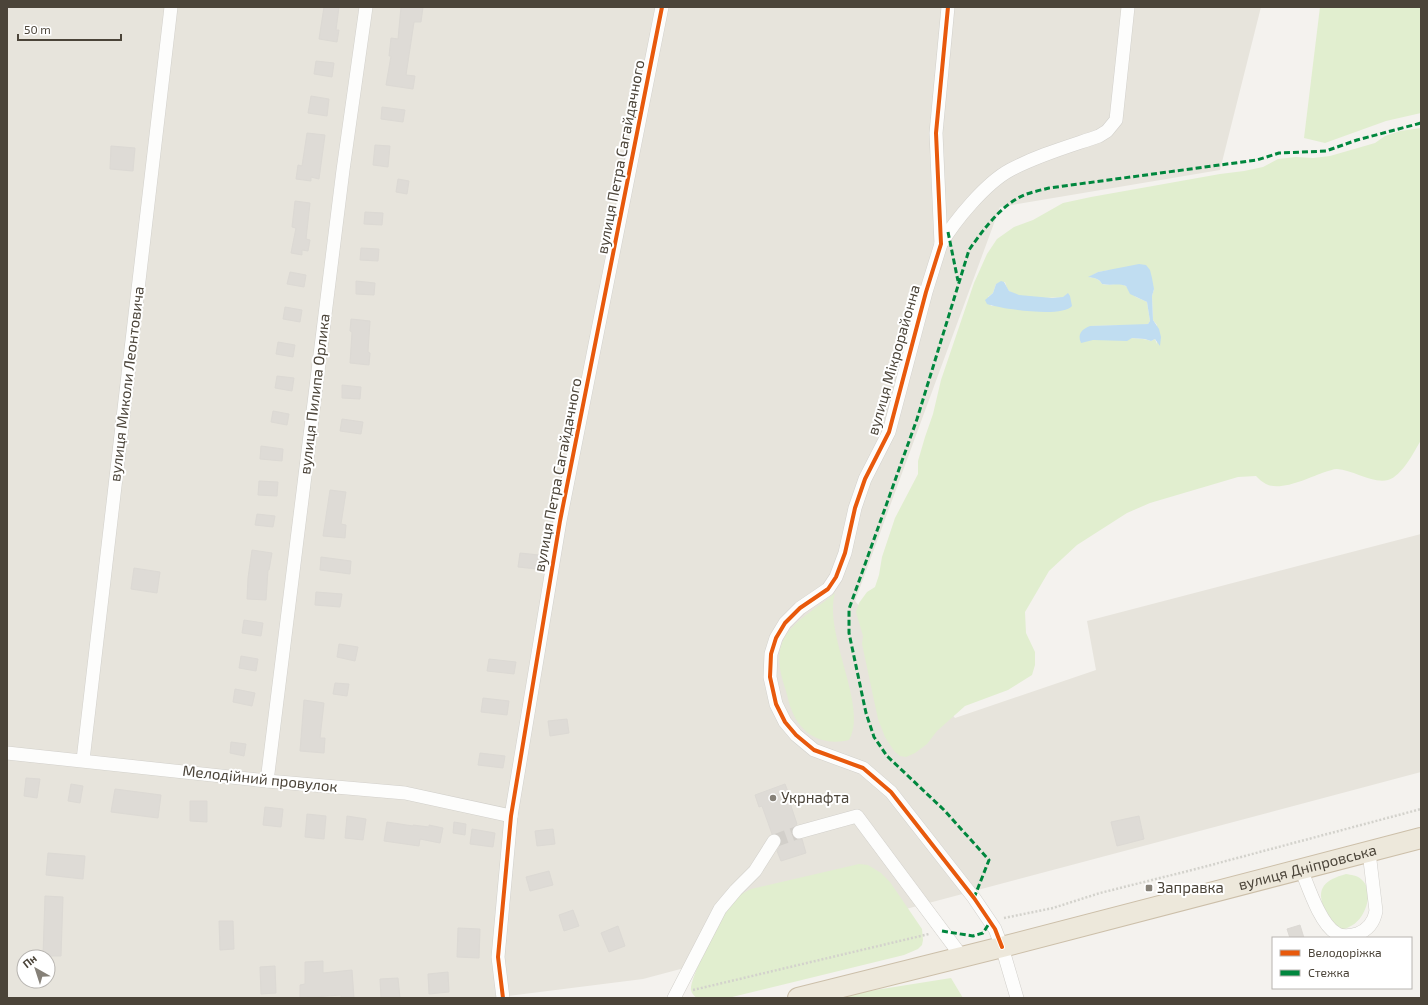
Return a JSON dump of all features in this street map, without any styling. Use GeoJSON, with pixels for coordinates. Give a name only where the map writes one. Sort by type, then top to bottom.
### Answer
{"type":"FeatureCollection","features":[{"type":"Feature","properties":{"kind":"highway","name":"вулиця Дніпровська"},"geometry":{"type":"LineString","coordinates":[[798,998],[1002,948],[1421,838]]}},
{"type":"Feature","properties":{"kind":"street","name":"вулиця Миколи Леонтовича"},"geometry":{"type":"LineString","coordinates":[[83,760],[171,7]]}},
{"type":"Feature","properties":{"kind":"street","name":"вулиця Пилипа Орлика"},"geometry":{"type":"LineString","coordinates":[[267,781],[343,170],[366,7]]}},
{"type":"Feature","properties":{"kind":"street","name":"вулиця Петра Сагайдачного"},"geometry":{"type":"LineString","coordinates":[[503,998],[498,957],[511,816],[560,522],[662,7]]}},
{"type":"Feature","properties":{"kind":"street","name":"вулиця Мікрорайонна"},"geometry":{"type":"LineString","coordinates":[[948,7],[936,133],[941,244],[924,300],[889,432],[865,479],[855,508],[846,553],[836,577],[828,589],[800,608],[785,623],[776,638],[771,654],[770,677],[776,704],[785,722],[796,736],[814,750],[863,768],[891,792],[974,898],[995,929],[1017,998]]}},
{"type":"Feature","properties":{"kind":"street"},"geometry":{"type":"LineString","coordinates":[[941,244],[958,218],[995,181],[1008,171],[1037,158],[1099,136],[1107,131],[1116,120],[1128,7]]}},
{"type":"Feature","properties":{"kind":"street","name":"Мелодійний провулок"},"geometry":{"type":"LineString","coordinates":[[7,753],[267,781],[405,793],[511,816]]}},
{"type":"Feature","properties":{"kind":"street"},"geometry":{"type":"LineString","coordinates":[[800,832],[857,816],[962,957]]}},
{"type":"Feature","properties":{"kind":"street"},"geometry":{"type":"LineString","coordinates":[[674,996],[720,909],[755,871],[774,841]]}},
{"type":"Feature","properties":{"kind":"street"},"geometry":{"type":"LineString","coordinates":[[1301,869],[1313,900],[1329,927],[1337,934],[1346,936],[1357,934],[1367,929],[1374,920],[1376,911],[1369,852]]}},
{"type":"Feature","properties":{"kind":"path"},"geometry":{"type":"LineString","coordinates":[[990,922],[1009,916],[1052,908],[1100,893],[1421,809]]}},
{"type":"Feature","properties":{"kind":"path"},"geometry":{"type":"LineString","coordinates":[[674,996],[942,931]]}},
{"type":"Feature","properties":{"kind":"shaded area"},"geometry":{"type":"Polygon","coordinates":[[[7,7],[1261,7],[1220,170],[1000,207],[855,601],[955,718],[1096,670],[1087,621],[1421,534],[1421,772],[643,979],[493,998],[7,998],[7,7]]]}},
{"type":"Feature","properties":{"kind":"green space"},"geometry":{"type":"Polygon","coordinates":[[[1320,7],[1421,7],[1421,113],[1386,121],[1325,143],[1304,138],[1320,7]]]}},
{"type":"Feature","properties":{"kind":"green space"},"geometry":{"type":"Polygon","coordinates":[[[1421,128],[1421,440],[1403,469],[1393,478],[1382,481],[1369,479],[1336,469],[1296,483],[1279,486],[1266,484],[1256,476],[1238,477],[1150,503],[1127,513],[1077,545],[1049,571],[1025,612],[1026,633],[1035,652],[1035,665],[1032,675],[1008,690],[965,706],[937,731],[927,744],[915,753],[906,757],[900,756],[894,751],[885,737],[878,719],[862,644],[863,636],[856,612],[859,603],[867,592],[875,587],[882,557],[895,518],[918,474],[918,461],[933,414],[941,380],[974,283],[987,254],[997,239],[1014,227],[1033,220],[1063,203],[1220,174],[1244,171],[1263,167],[1278,159],[1330,156],[1375,143],[1385,136],[1400,131],[1421,128]],[[1109,270],[1098,272],[1089,277],[1097,279],[1102,284],[1121,284],[1126,286],[1136,297],[1147,302],[1150,321],[1148,324],[1141,325],[1090,326],[1093,340],[1137,338],[1151,341],[1155,339],[1157,344],[1157,325],[1153,320],[1152,296],[1154,289],[1109,270]],[[1005,282],[996,284],[993,293],[988,297],[991,306],[1063,297],[1035,298],[1020,296],[1009,291],[1005,282]]]}},
{"type":"Feature","properties":{"kind":"green space"},"geometry":{"type":"Polygon","coordinates":[[[835,593],[833,610],[835,629],[854,709],[854,726],[849,740],[840,742],[831,742],[815,737],[808,733],[796,720],[790,706],[779,661],[780,649],[786,635],[805,616],[835,593]]]}},
{"type":"Feature","properties":{"kind":"green space"},"geometry":{"type":"Polygon","coordinates":[[[859,864],[868,865],[881,873],[890,882],[922,929],[922,945],[918,949],[904,955],[728,998],[697,998],[693,995],[691,990],[694,976],[699,964],[720,919],[735,898],[751,889],[859,864]]]}},
{"type":"Feature","properties":{"kind":"green space"},"geometry":{"type":"Polygon","coordinates":[[[1346,874],[1356,876],[1361,879],[1368,891],[1368,898],[1367,905],[1360,919],[1355,924],[1345,929],[1341,929],[1337,928],[1329,918],[1321,896],[1327,882],[1346,874]]]}},
{"type":"Feature","properties":{"kind":"green space"},"geometry":{"type":"Polygon","coordinates":[[[951,978],[963,998],[825,998],[951,978]]]}},
{"type":"Feature","properties":{"kind":"water"},"geometry":{"type":"Polygon","coordinates":[[[1139,264],[1146,265],[1150,270],[1154,289],[1152,296],[1153,320],[1159,329],[1161,337],[1160,346],[1155,339],[1151,341],[1132,338],[1127,341],[1093,340],[1081,343],[1081,332],[1090,326],[1148,324],[1150,321],[1147,302],[1130,294],[1126,286],[1102,284],[1098,279],[1088,277],[1098,272],[1139,264]]]}},
{"type":"Feature","properties":{"kind":"water"},"geometry":{"type":"Polygon","coordinates":[[[1001,281],[1004,282],[1009,291],[1019,295],[1052,298],[1063,297],[1068,293],[1072,306],[1066,310],[1045,312],[1018,310],[987,304],[985,300],[993,293],[996,284],[1001,281]]]}},
{"type":"Feature","properties":{"kind":"building"},"geometry":{"type":"Polygon","coordinates":[[[324,7],[339,7],[336,30],[339,30],[337,42],[319,39],[324,7]]]}},
{"type":"Feature","properties":{"kind":"building"},"geometry":{"type":"Polygon","coordinates":[[[401,7],[423,7],[421,22],[414,22],[406,75],[415,76],[413,89],[386,85],[391,56],[389,56],[391,38],[398,39],[401,7]]]}},
{"type":"Feature","properties":{"kind":"building"},"geometry":{"type":"Polygon","coordinates":[[[316,61],[334,63],[332,77],[314,74],[316,61]]]}},
{"type":"Feature","properties":{"kind":"building"},"geometry":{"type":"Polygon","coordinates":[[[311,96],[329,99],[327,116],[308,113],[311,96]]]}},
{"type":"Feature","properties":{"kind":"building"},"geometry":{"type":"Polygon","coordinates":[[[382,107],[405,110],[403,122],[381,119],[382,107]]]}},
{"type":"Feature","properties":{"kind":"building"},"geometry":{"type":"Polygon","coordinates":[[[307,133],[325,135],[319,179],[311,177],[311,181],[296,179],[298,165],[302,166],[307,133]]]}},
{"type":"Feature","properties":{"kind":"building"},"geometry":{"type":"Polygon","coordinates":[[[375,145],[390,146],[388,167],[373,165],[375,145]]]}},
{"type":"Feature","properties":{"kind":"building"},"geometry":{"type":"Polygon","coordinates":[[[111,146],[135,148],[133,171],[110,169],[111,146]]]}},
{"type":"Feature","properties":{"kind":"building"},"geometry":{"type":"Polygon","coordinates":[[[398,179],[409,181],[407,194],[396,192],[398,179]]]}},
{"type":"Feature","properties":{"kind":"building"},"geometry":{"type":"Polygon","coordinates":[[[295,201],[310,203],[306,239],[310,240],[308,251],[302,250],[302,255],[291,253],[296,228],[292,227],[295,201]]]}},
{"type":"Feature","properties":{"kind":"building"},"geometry":{"type":"Polygon","coordinates":[[[365,212],[383,213],[382,225],[364,224],[365,212]]]}},
{"type":"Feature","properties":{"kind":"building"},"geometry":{"type":"Polygon","coordinates":[[[361,248],[379,249],[378,261],[360,260],[361,248]]]}},
{"type":"Feature","properties":{"kind":"building"},"geometry":{"type":"Polygon","coordinates":[[[290,272],[306,275],[304,287],[287,284],[290,272]]]}},
{"type":"Feature","properties":{"kind":"building"},"geometry":{"type":"Polygon","coordinates":[[[356,281],[375,283],[374,295],[356,294],[356,281]]]}},
{"type":"Feature","properties":{"kind":"building"},"geometry":{"type":"Polygon","coordinates":[[[285,307],[302,310],[300,322],[283,319],[285,307]]]}},
{"type":"Feature","properties":{"kind":"building"},"geometry":{"type":"Polygon","coordinates":[[[351,319],[370,321],[368,352],[370,353],[369,365],[350,363],[352,332],[350,331],[351,319]]]}},
{"type":"Feature","properties":{"kind":"building"},"geometry":{"type":"Polygon","coordinates":[[[278,342],[295,345],[293,357],[276,354],[278,342]]]}},
{"type":"Feature","properties":{"kind":"building"},"geometry":{"type":"Polygon","coordinates":[[[277,376],[294,378],[292,391],[275,388],[277,376]]]}},
{"type":"Feature","properties":{"kind":"building"},"geometry":{"type":"Polygon","coordinates":[[[342,385],[361,387],[360,399],[342,398],[342,385]]]}},
{"type":"Feature","properties":{"kind":"building"},"geometry":{"type":"Polygon","coordinates":[[[273,411],[289,414],[287,425],[271,422],[273,411]]]}},
{"type":"Feature","properties":{"kind":"building"},"geometry":{"type":"Polygon","coordinates":[[[342,419],[363,422],[361,434],[340,431],[342,419]]]}},
{"type":"Feature","properties":{"kind":"building"},"geometry":{"type":"Polygon","coordinates":[[[261,446],[283,449],[282,461],[260,459],[261,446]]]}},
{"type":"Feature","properties":{"kind":"building"},"geometry":{"type":"Polygon","coordinates":[[[259,481],[278,482],[277,496],[258,495],[259,481]]]}},
{"type":"Feature","properties":{"kind":"building"},"geometry":{"type":"Polygon","coordinates":[[[330,490],[346,492],[341,524],[346,525],[345,538],[323,536],[330,490]]]}},
{"type":"Feature","properties":{"kind":"building"},"geometry":{"type":"Polygon","coordinates":[[[257,514],[275,516],[273,527],[255,525],[257,514]]]}},
{"type":"Feature","properties":{"kind":"building"},"geometry":{"type":"Polygon","coordinates":[[[252,550],[272,553],[268,570],[266,600],[247,599],[252,550]]]}},
{"type":"Feature","properties":{"kind":"building"},"geometry":{"type":"Polygon","coordinates":[[[520,553],[539,555],[537,569],[518,567],[520,553]]]}},
{"type":"Feature","properties":{"kind":"building"},"geometry":{"type":"Polygon","coordinates":[[[321,557],[351,561],[350,574],[320,570],[321,557]]]}},
{"type":"Feature","properties":{"kind":"building"},"geometry":{"type":"Polygon","coordinates":[[[134,568],[160,572],[157,593],[131,589],[134,568]]]}},
{"type":"Feature","properties":{"kind":"building"},"geometry":{"type":"Polygon","coordinates":[[[316,592],[342,594],[340,607],[315,605],[316,592]]]}},
{"type":"Feature","properties":{"kind":"building"},"geometry":{"type":"Polygon","coordinates":[[[244,620],[263,623],[261,636],[242,633],[244,620]]]}},
{"type":"Feature","properties":{"kind":"building"},"geometry":{"type":"Polygon","coordinates":[[[339,644],[358,647],[355,661],[337,657],[339,644]]]}},
{"type":"Feature","properties":{"kind":"building"},"geometry":{"type":"Polygon","coordinates":[[[241,656],[258,659],[256,671],[239,668],[241,656]]]}},
{"type":"Feature","properties":{"kind":"building"},"geometry":{"type":"Polygon","coordinates":[[[489,659],[516,662],[514,674],[487,671],[489,659]]]}},
{"type":"Feature","properties":{"kind":"building"},"geometry":{"type":"Polygon","coordinates":[[[335,683],[349,684],[347,696],[333,694],[335,683]]]}},
{"type":"Feature","properties":{"kind":"building"},"geometry":{"type":"Polygon","coordinates":[[[235,689],[255,693],[252,706],[233,702],[235,689]]]}},
{"type":"Feature","properties":{"kind":"building"},"geometry":{"type":"Polygon","coordinates":[[[483,698],[509,701],[507,715],[481,712],[483,698]]]}},
{"type":"Feature","properties":{"kind":"building"},"geometry":{"type":"Polygon","coordinates":[[[304,700],[324,703],[320,738],[325,738],[324,753],[300,751],[304,700]]]}},
{"type":"Feature","properties":{"kind":"building"},"geometry":{"type":"Polygon","coordinates":[[[567,719],[569,733],[550,736],[548,721],[567,719]]]}},
{"type":"Feature","properties":{"kind":"building"},"geometry":{"type":"Polygon","coordinates":[[[231,742],[246,744],[244,756],[230,753],[231,742]]]}},
{"type":"Feature","properties":{"kind":"building"},"geometry":{"type":"Polygon","coordinates":[[[480,753],[505,756],[503,768],[478,765],[480,753]]]}},
{"type":"Feature","properties":{"kind":"building"},"geometry":{"type":"Polygon","coordinates":[[[26,778],[40,779],[37,798],[24,796],[26,778]]]}},
{"type":"Feature","properties":{"kind":"building"},"geometry":{"type":"Polygon","coordinates":[[[71,784],[83,786],[80,803],[68,801],[71,784]]]}},
{"type":"Feature","properties":{"kind":"building"},"geometry":{"type":"Polygon","coordinates":[[[785,784],[797,824],[791,830],[791,834],[797,840],[802,839],[806,853],[781,861],[777,851],[782,842],[781,838],[778,834],[772,834],[762,806],[759,807],[755,795],[785,784]]]}},
{"type":"Feature","properties":{"kind":"building"},"geometry":{"type":"Polygon","coordinates":[[[115,789],[161,795],[158,818],[111,812],[115,789]]]}},
{"type":"Feature","properties":{"kind":"building"},"geometry":{"type":"Polygon","coordinates":[[[190,801],[207,801],[207,822],[190,821],[190,801]]]}},
{"type":"Feature","properties":{"kind":"building"},"geometry":{"type":"Polygon","coordinates":[[[265,807],[283,809],[281,827],[263,825],[265,807]]]}},
{"type":"Feature","properties":{"kind":"building"},"geometry":{"type":"Polygon","coordinates":[[[307,814],[326,816],[324,839],[305,837],[307,814]]]}},
{"type":"Feature","properties":{"kind":"building"},"geometry":{"type":"Polygon","coordinates":[[[347,816],[366,819],[363,840],[345,838],[347,816]]]}},
{"type":"Feature","properties":{"kind":"building"},"geometry":{"type":"Polygon","coordinates":[[[1139,816],[1144,839],[1117,846],[1111,822],[1139,816]]]}},
{"type":"Feature","properties":{"kind":"building"},"geometry":{"type":"Polygon","coordinates":[[[387,822],[413,826],[429,827],[429,825],[443,828],[440,843],[420,839],[419,846],[384,841],[387,822]]]}},
{"type":"Feature","properties":{"kind":"building"},"geometry":{"type":"Polygon","coordinates":[[[454,822],[466,824],[465,835],[453,833],[454,822]]]}},
{"type":"Feature","properties":{"kind":"building"},"geometry":{"type":"Polygon","coordinates":[[[472,829],[495,833],[493,847],[470,844],[472,829]]]}},
{"type":"Feature","properties":{"kind":"building"},"geometry":{"type":"Polygon","coordinates":[[[553,829],[555,844],[537,846],[535,831],[553,829]]]}},
{"type":"Feature","properties":{"kind":"building"},"geometry":{"type":"Polygon","coordinates":[[[48,853],[85,856],[83,879],[46,875],[48,853]]]}},
{"type":"Feature","properties":{"kind":"building"},"geometry":{"type":"Polygon","coordinates":[[[549,871],[553,885],[530,891],[526,877],[549,871]]]}},
{"type":"Feature","properties":{"kind":"building"},"geometry":{"type":"Polygon","coordinates":[[[45,896],[63,897],[61,956],[56,956],[56,949],[43,949],[45,896]]]}},
{"type":"Feature","properties":{"kind":"building"},"geometry":{"type":"Polygon","coordinates":[[[573,910],[579,926],[564,931],[559,915],[573,910]]]}},
{"type":"Feature","properties":{"kind":"building"},"geometry":{"type":"Polygon","coordinates":[[[219,921],[233,921],[234,949],[220,950],[219,921]]]}},
{"type":"Feature","properties":{"kind":"building"},"geometry":{"type":"Polygon","coordinates":[[[1300,925],[1304,937],[1290,937],[1287,929],[1300,925]]]}},
{"type":"Feature","properties":{"kind":"building"},"geometry":{"type":"Polygon","coordinates":[[[618,926],[625,946],[609,952],[601,933],[618,926]]]}},
{"type":"Feature","properties":{"kind":"building"},"geometry":{"type":"Polygon","coordinates":[[[458,928],[480,929],[479,958],[457,957],[458,928]]]}},
{"type":"Feature","properties":{"kind":"building"},"geometry":{"type":"Polygon","coordinates":[[[323,961],[323,973],[352,970],[354,998],[341,998],[341,995],[300,998],[300,985],[305,984],[305,962],[323,961]]]}},
{"type":"Feature","properties":{"kind":"building"},"geometry":{"type":"Polygon","coordinates":[[[275,966],[276,993],[261,994],[260,967],[275,966]]]}},
{"type":"Feature","properties":{"kind":"building"},"geometry":{"type":"Polygon","coordinates":[[[448,972],[449,992],[429,994],[428,974],[448,972]]]}},
{"type":"Feature","properties":{"kind":"building"},"geometry":{"type":"Polygon","coordinates":[[[398,978],[400,998],[381,998],[380,979],[398,978]]]}},
{"type":"Feature","properties":{"kind":"tunnel"},"geometry":{"type":"LineString","coordinates":[[774,841],[799,832]]}},
{"type":"Feature","properties":{"kind":"marked path"},"geometry":{"type":"LineString","coordinates":[[974,898],[989,860],[944,810],[887,756],[874,737],[866,713],[849,633],[849,609],[917,419],[969,250],[986,226],[1000,212],[1016,199],[1033,192],[1049,188],[1257,160],[1279,153],[1326,151],[1357,140],[1421,123]]}},
{"type":"Feature","properties":{"kind":"marked path"},"geometry":{"type":"LineString","coordinates":[[948,232],[958,281]]}},
{"type":"Feature","properties":{"kind":"marked path"},"geometry":{"type":"LineString","coordinates":[[942,931],[973,936],[983,933],[990,922]]}},
{"type":"Feature","properties":{"kind":"cycle path"},"geometry":{"type":"LineString","coordinates":[[503,998],[498,957],[511,816],[560,521],[662,7]]}},
{"type":"Feature","properties":{"kind":"cycle path"},"geometry":{"type":"LineString","coordinates":[[948,7],[936,133],[941,244],[926,292],[889,432],[865,479],[855,508],[845,553],[836,577],[828,589],[800,608],[785,623],[776,638],[771,654],[770,677],[776,704],[785,722],[796,735],[814,750],[863,768],[891,792],[974,898],[995,929],[1002,947]]}},
{"type":"Feature","properties":{"kind":"place","name":"Укрнафта"},"geometry":{"type":"Point","coordinates":[773,798]}},
{"type":"Feature","properties":{"kind":"place","name":"Заправка"},"geometry":{"type":"Point","coordinates":[1149,888]}}]}
